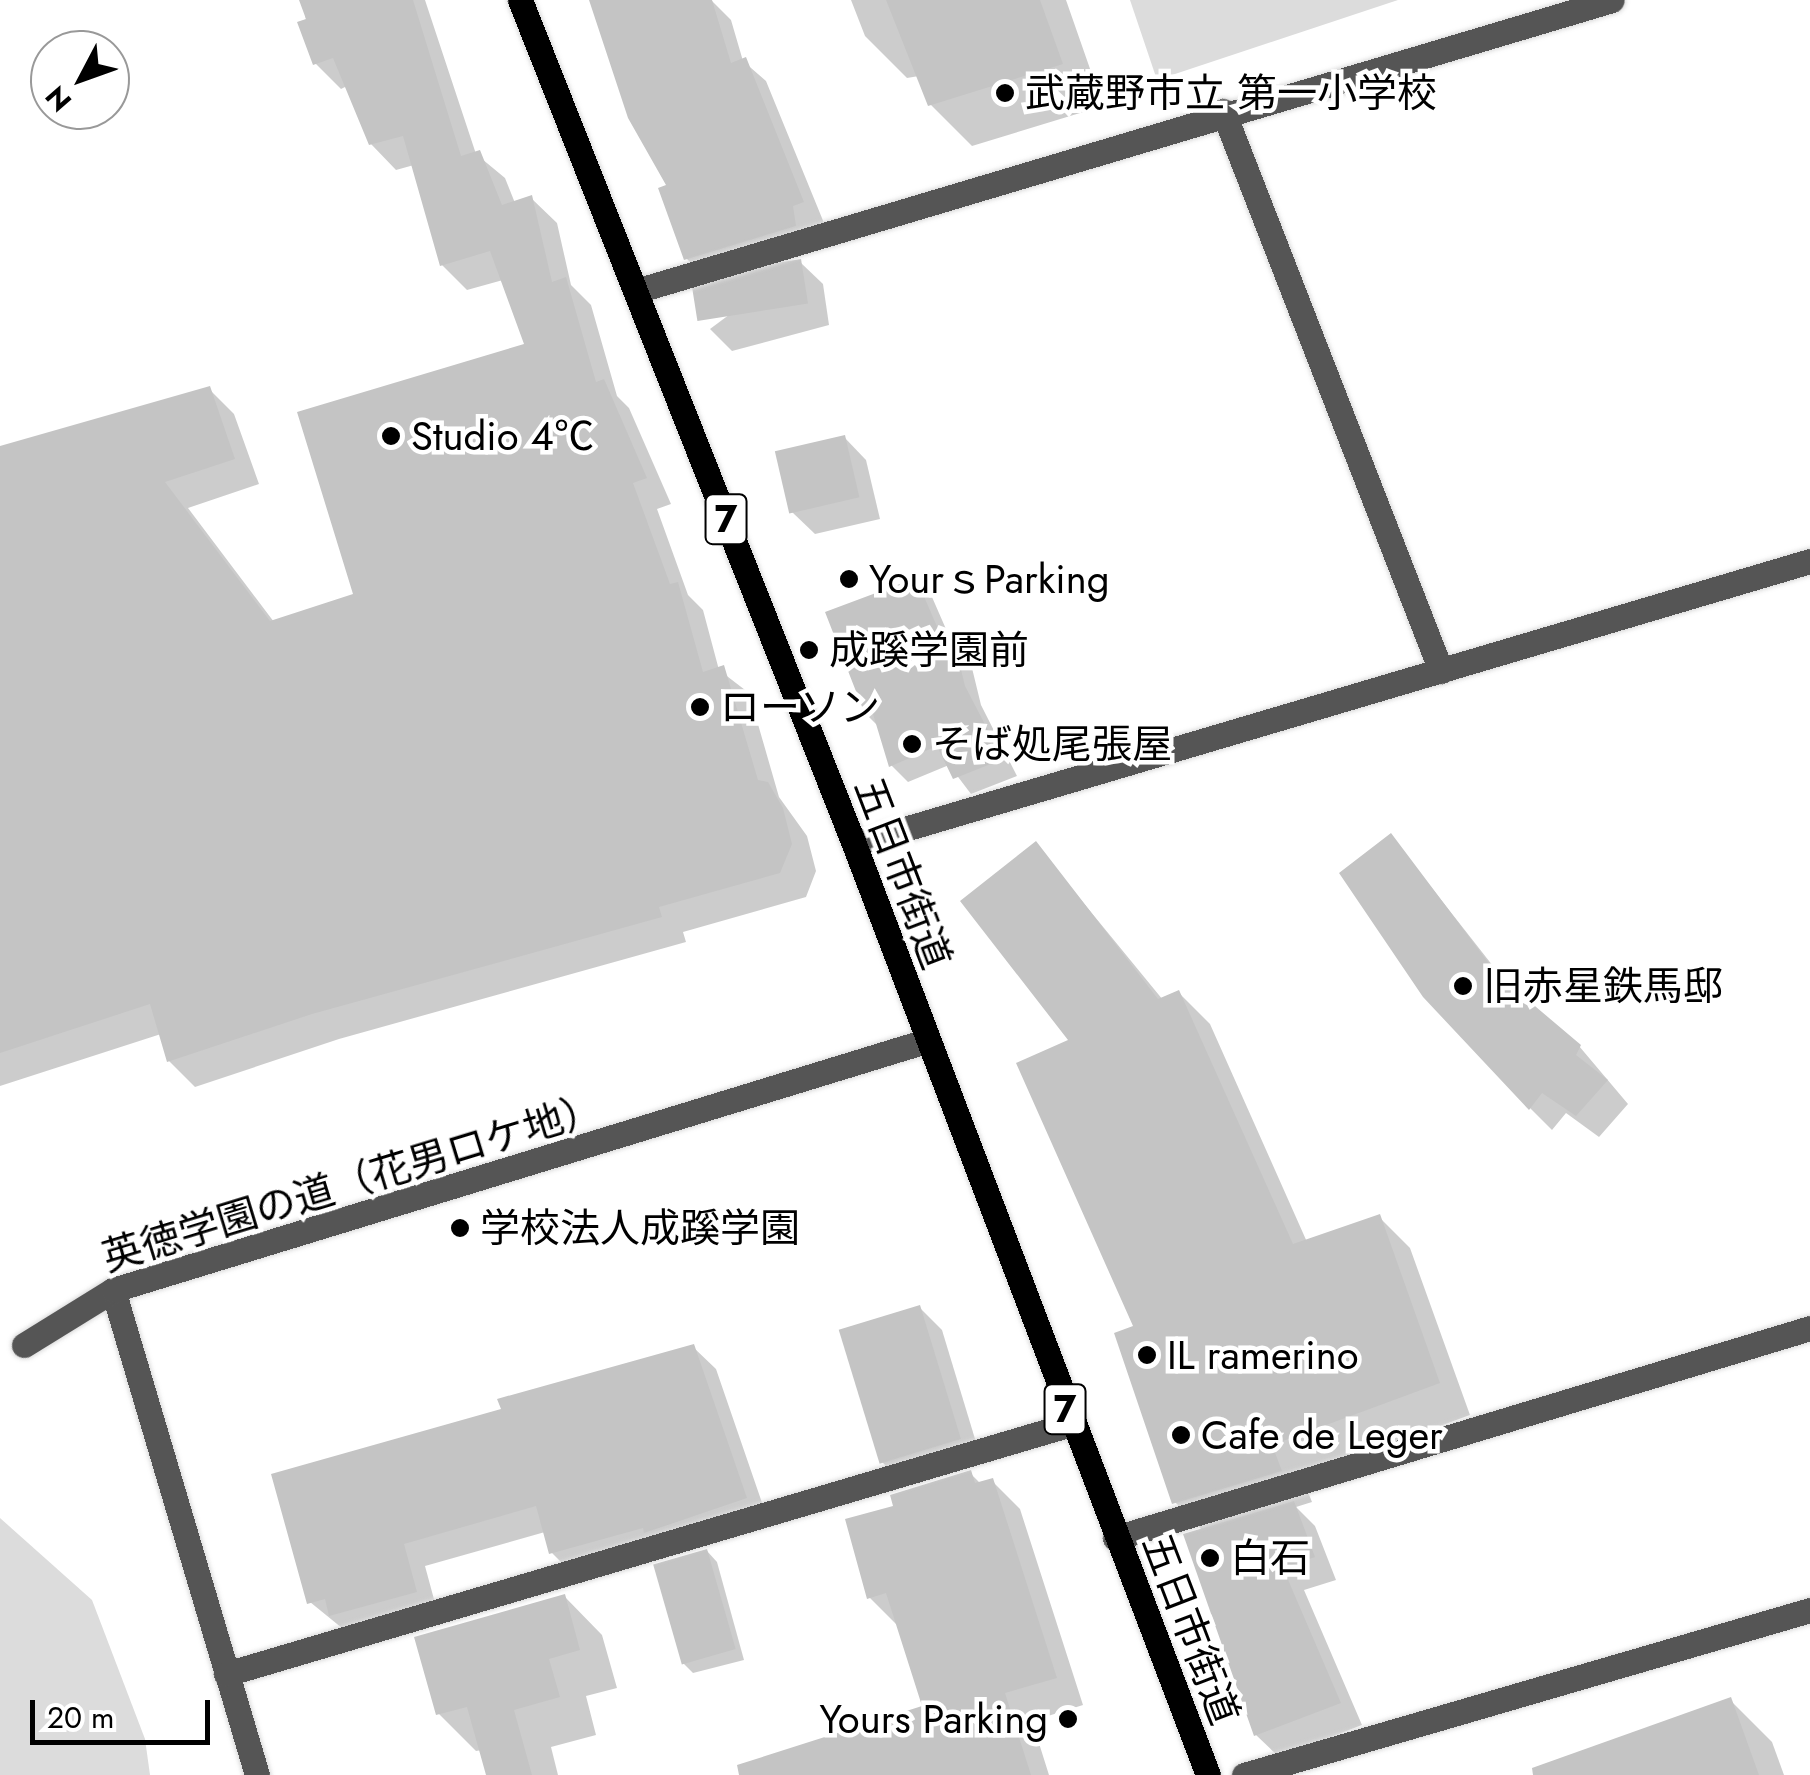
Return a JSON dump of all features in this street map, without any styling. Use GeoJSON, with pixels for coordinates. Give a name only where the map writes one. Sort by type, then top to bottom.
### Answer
{"type":"FeatureCollection","features":[{"type":"Feature","properties":{"kind":"main road","name":"五日市街道"},"geometry":{"type":"LineString","coordinates":[[520,0],[854,844],[1071,1424],[1208,1775]]}},
{"type":"Feature","properties":{"kind":"street"},"geometry":{"type":"LineString","coordinates":[[636,291],[1223,111],[1612,0]]}},
{"type":"Feature","properties":{"kind":"street"},"geometry":{"type":"LineString","coordinates":[[1223,111],[1441,671]]}},
{"type":"Feature","properties":{"kind":"street"},"geometry":{"type":"LineString","coordinates":[[854,844],[1810,562]]}},
{"type":"Feature","properties":{"kind":"street","name":"英徳学園の道（花男ロケ地）"},"geometry":{"type":"LineString","coordinates":[[24,1346],[113,1290],[712,1110],[926,1041]]}},
{"type":"Feature","properties":{"kind":"street"},"geometry":{"type":"LineString","coordinates":[[113,1290],[256,1775]]}},
{"type":"Feature","properties":{"kind":"street"},"geometry":{"type":"LineString","coordinates":[[1115,1538],[1810,1328]]}},
{"type":"Feature","properties":{"kind":"street"},"geometry":{"type":"LineString","coordinates":[[226,1674],[1071,1424]]}},
{"type":"Feature","properties":{"kind":"street"},"geometry":{"type":"LineString","coordinates":[[1244,1775],[1810,1610]]}},
{"type":"Feature","properties":{"kind":"shaded area"},"geometry":{"type":"Polygon","coordinates":[[[1130,0],[1398,0],[1157,80],[1130,0]]]}},
{"type":"Feature","properties":{"kind":"shaded area"},"geometry":{"type":"Polygon","coordinates":[[[0,1518],[92,1600],[145,1739],[150,1775],[0,1775],[0,1518]]]}},
{"type":"Feature","properties":{"kind":"building"},"geometry":{"type":"Polygon","coordinates":[[[299,0],[413,0],[461,156],[480,150],[502,205],[532,195],[552,282],[566,277],[596,382],[604,379],[647,478],[633,483],[670,584],[678,582],[703,672],[724,665],[758,780],[768,782],[783,808],[792,844],[780,873],[659,907],[662,917],[312,1014],[167,1062],[150,1004],[0,1053],[0,446],[210,386],[235,459],[165,482],[270,621],[353,594],[297,412],[524,344],[490,251],[440,266],[403,136],[369,145],[333,58],[313,65],[297,22],[306,19],[299,0]]]}},
{"type":"Feature","properties":{"kind":"building"},"geometry":{"type":"Polygon","coordinates":[[[589,0],[712,0],[731,63],[746,57],[804,202],[793,206],[796,226],[684,260],[658,188],[666,185],[628,118],[589,0]]]}},
{"type":"Feature","properties":{"kind":"building"},"geometry":{"type":"Polygon","coordinates":[[[886,0],[1040,0],[1063,64],[928,106],[886,0]]]}},
{"type":"Feature","properties":{"kind":"building"},"geometry":{"type":"Polygon","coordinates":[[[801,259],[808,303],[697,321],[690,277],[801,259]]]}},
{"type":"Feature","properties":{"kind":"building"},"geometry":{"type":"Polygon","coordinates":[[[845,435],[859,497],[789,514],[775,451],[845,435]]]}},
{"type":"Feature","properties":{"kind":"building"},"geometry":{"type":"Polygon","coordinates":[[[916,578],[948,652],[956,649],[965,686],[1003,759],[953,779],[937,746],[889,767],[873,714],[866,717],[825,612],[916,578]]]}},
{"type":"Feature","properties":{"kind":"building","name":"旧赤星鉄馬邸"},"geometry":{"type":"Polygon","coordinates":[[[1391,833],[1497,974],[1581,1045],[1576,1055],[1608,1080],[1576,1116],[1542,1093],[1529,1110],[1423,997],[1339,873],[1391,833]]]}},
{"type":"Feature","properties":{"kind":"building"},"geometry":{"type":"Polygon","coordinates":[[[1036,841],[1158,999],[1179,990],[1293,1244],[1380,1214],[1440,1383],[1272,1445],[1282,1471],[1172,1504],[1114,1333],[1133,1326],[1016,1063],[1068,1040],[960,901],[1036,841]]]}},
{"type":"Feature","properties":{"kind":"building"},"geometry":{"type":"Polygon","coordinates":[[[920,1305],[961,1439],[880,1464],[839,1330],[920,1305]]]}},
{"type":"Feature","properties":{"kind":"building"},"geometry":{"type":"Polygon","coordinates":[[[694,1344],[747,1498],[644,1533],[643,1528],[549,1554],[536,1506],[404,1544],[417,1592],[329,1616],[325,1599],[307,1604],[271,1474],[501,1409],[497,1399],[694,1344]]]}},
{"type":"Feature","properties":{"kind":"building"},"geometry":{"type":"Polygon","coordinates":[[[971,1470],[975,1483],[993,1478],[1057,1678],[1005,1693],[1031,1775],[739,1775],[737,1765],[922,1706],[886,1593],[867,1599],[845,1519],[893,1506],[890,1495],[971,1470]]]}},
{"type":"Feature","properties":{"kind":"building"},"geometry":{"type":"Polygon","coordinates":[[[1294,1501],[1315,1557],[1283,1568],[1341,1703],[1254,1736],[1183,1534],[1294,1501]]]}},
{"type":"Feature","properties":{"kind":"building"},"geometry":{"type":"Polygon","coordinates":[[[707,1549],[736,1649],[682,1664],[653,1564],[707,1549]]]}},
{"type":"Feature","properties":{"kind":"building"},"geometry":{"type":"Polygon","coordinates":[[[565,1594],[580,1650],[549,1659],[560,1697],[514,1710],[532,1775],[486,1775],[467,1707],[436,1715],[414,1637],[565,1594]]]}},
{"type":"Feature","properties":{"kind":"building"},"geometry":{"type":"Polygon","coordinates":[[[1731,1697],[1759,1775],[1533,1775],[1532,1768],[1731,1697]]]}},
{"type":"Feature","properties":{"kind":"place","name":"武蔵野市立 第一小学校"},"geometry":{"type":"Point","coordinates":[1005,93]}},
{"type":"Feature","properties":{"kind":"place","name":"Studio 4℃"},"geometry":{"type":"Point","coordinates":[391,436]}},
{"type":"Feature","properties":{"kind":"place","name":"YourｓParking"},"geometry":{"type":"Point","coordinates":[849,579]}},
{"type":"Feature","properties":{"kind":"place","name":"成蹊学園前"},"geometry":{"type":"Point","coordinates":[809,650]}},
{"type":"Feature","properties":{"kind":"place","name":"ローソン"},"geometry":{"type":"Point","coordinates":[700,707]}},
{"type":"Feature","properties":{"kind":"place","name":"そば処尾張屋"},"geometry":{"type":"Point","coordinates":[912,744]}},
{"type":"Feature","properties":{"kind":"place","name":"旧赤星鉄馬邸"},"geometry":{"type":"Point","coordinates":[1463,986]}},
{"type":"Feature","properties":{"kind":"place","name":"学校法人成蹊学園"},"geometry":{"type":"Point","coordinates":[460,1228]}},
{"type":"Feature","properties":{"kind":"place","name":"IL ramerino"},"geometry":{"type":"Point","coordinates":[1147,1355]}},
{"type":"Feature","properties":{"kind":"place","name":"Cafe de Leger"},"geometry":{"type":"Point","coordinates":[1181,1435]}},
{"type":"Feature","properties":{"kind":"place","name":"白石"},"geometry":{"type":"Point","coordinates":[1210,1558]}},
{"type":"Feature","properties":{"kind":"place","name":"Yours Parking"},"geometry":{"type":"Point","coordinates":[1068,1719]}}]}
